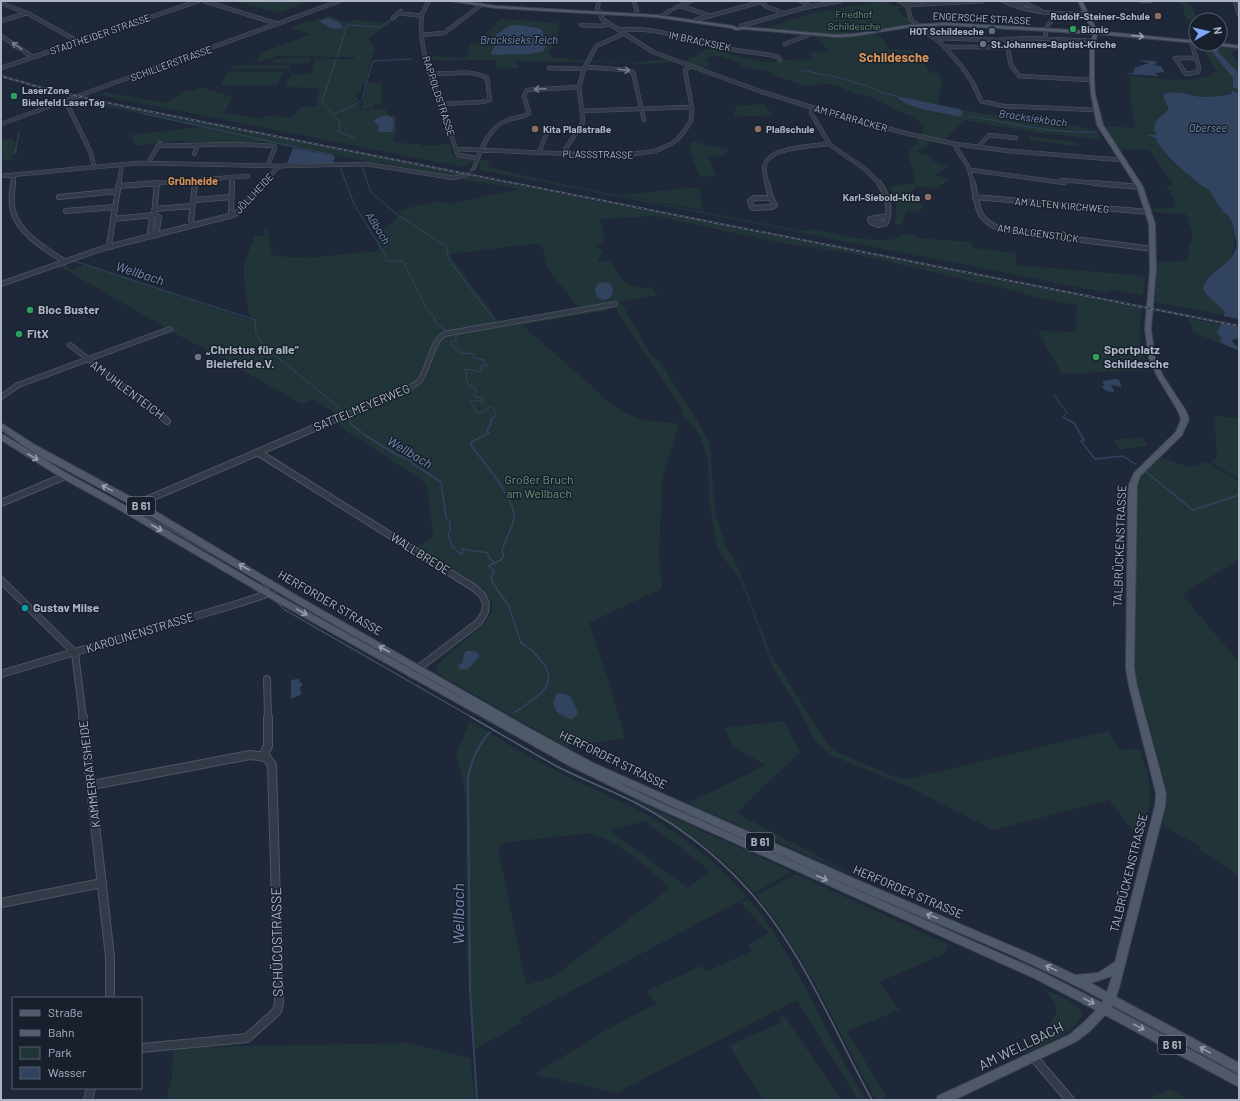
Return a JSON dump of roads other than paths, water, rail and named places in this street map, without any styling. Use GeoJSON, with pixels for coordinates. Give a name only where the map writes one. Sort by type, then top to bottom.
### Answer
{"type":"FeatureCollection","features":[{"type":"Feature","properties":{"kind":"main road"},"geometry":{"type":"LineString","coordinates":[[452,1],[481,5],[662,16],[695,20]]}},
{"type":"Feature","properties":{"kind":"main road"},"geometry":{"type":"LineString","coordinates":[[1080,1],[1087,13],[1095,33]]}},
{"type":"Feature","properties":{"kind":"main road","name":"ENGERSCHE STRASSE"},"geometry":{"type":"LineString","coordinates":[[695,20],[738,29],[742,27],[846,36],[916,25],[946,24],[1188,41]]}},
{"type":"Feature","properties":{"kind":"main road","name":"TALBRÜCKENSTRASSE"},"geometry":{"type":"LineString","coordinates":[[1095,33],[1092,51],[1092,80],[1096,110],[1100,125],[1105,135],[1140,187],[1152,224],[1153,248],[1148,329],[1150,350],[1155,367],[1179,405],[1185,419],[1179,433],[1140,470],[1133,485],[1130,668],[1133,686],[1161,793],[1155,825],[1110,999]]}},
{"type":"Feature","properties":{"kind":"main road"},"geometry":{"type":"LineString","coordinates":[[1228,46],[1239,48]]}},
{"type":"Feature","properties":{"kind":"main road","name":"HERFORDER STRASSE"},"geometry":{"type":"LineString","coordinates":[[1,425],[22,442],[137,504],[277,587],[414,672],[555,755],[593,774],[992,954],[1104,1009],[1239,1082]]}},
{"type":"Feature","properties":{"kind":"main road","name":"HERFORDER STRASSE"},"geometry":{"type":"LineString","coordinates":[[1,437],[65,476],[123,508],[268,593],[590,765],[851,882],[990,940],[1074,979],[1239,1069]]}},
{"type":"Feature","properties":{"kind":"main road"},"geometry":{"type":"LineString","coordinates":[[123,508],[137,504]]}},
{"type":"Feature","properties":{"kind":"main road"},"geometry":{"type":"LineString","coordinates":[[1074,979],[1096,979],[1108,974],[1119,965]]}},
{"type":"Feature","properties":{"kind":"main road","name":"AM WELLBACH"},"geometry":{"type":"LineString","coordinates":[[942,1100],[957,1097],[1073,1038],[1091,1024],[1104,1009],[1110,999]]}},
{"type":"Feature","properties":{"kind":"street","name":"STADTHEIDER STRASSE"},"geometry":{"type":"LineString","coordinates":[[1,68],[198,1]]}},
{"type":"Feature","properties":{"kind":"street"},"geometry":{"type":"LineString","coordinates":[[204,1],[278,24]]}},
{"type":"Feature","properties":{"kind":"street","name":"SCHILLERSTRASSE"},"geometry":{"type":"LineString","coordinates":[[1,124],[340,1]]}},
{"type":"Feature","properties":{"kind":"street","name":"RAPPOLDSTRASSE"},"geometry":{"type":"LineString","coordinates":[[429,1],[424,7],[422,16],[421,35],[426,58],[459,156],[477,158]]}},
{"type":"Feature","properties":{"kind":"street"},"geometry":{"type":"LineString","coordinates":[[599,1],[597,9],[601,13]]}},
{"type":"Feature","properties":{"kind":"street"},"geometry":{"type":"LineString","coordinates":[[634,1],[637,12],[636,15]]}},
{"type":"Feature","properties":{"kind":"street"},"geometry":{"type":"LineString","coordinates":[[675,8],[691,1]]}},
{"type":"Feature","properties":{"kind":"street"},"geometry":{"type":"LineString","coordinates":[[695,20],[760,1],[768,7],[784,13]]}},
{"type":"Feature","properties":{"kind":"street"},"geometry":{"type":"LineString","coordinates":[[800,1],[811,6]]}},
{"type":"Feature","properties":{"kind":"street"},"geometry":{"type":"LineString","coordinates":[[742,27],[784,13],[840,1]]}},
{"type":"Feature","properties":{"kind":"street"},"geometry":{"type":"LineString","coordinates":[[899,1],[907,5],[983,1]]}},
{"type":"Feature","properties":{"kind":"street"},"geometry":{"type":"LineString","coordinates":[[1003,1],[1033,12],[1087,13]]}},
{"type":"Feature","properties":{"kind":"street"},"geometry":{"type":"LineString","coordinates":[[1141,1],[1151,1]]}},
{"type":"Feature","properties":{"kind":"street"},"geometry":{"type":"LineString","coordinates":[[2,3],[27,13],[78,42]]}},
{"type":"Feature","properties":{"kind":"street"},"geometry":{"type":"LineString","coordinates":[[1011,5],[1026,3],[1040,10],[1055,13]]}},
{"type":"Feature","properties":{"kind":"street"},"geometry":{"type":"LineString","coordinates":[[1237,3],[1239,14]]}},
{"type":"Feature","properties":{"kind":"street"},"geometry":{"type":"LineString","coordinates":[[421,35],[444,33],[481,5]]}},
{"type":"Feature","properties":{"kind":"street"},"geometry":{"type":"LineString","coordinates":[[907,5],[909,16],[916,25],[945,47],[969,75],[975,86],[978,97],[985,102],[1002,106],[1096,110]]}},
{"type":"Feature","properties":{"kind":"street"},"geometry":{"type":"LineString","coordinates":[[681,6],[710,16]]}},
{"type":"Feature","properties":{"kind":"street"},"geometry":{"type":"LineString","coordinates":[[393,18],[403,10]]}},
{"type":"Feature","properties":{"kind":"street"},"geometry":{"type":"LineString","coordinates":[[662,16],[671,10]]}},
{"type":"Feature","properties":{"kind":"street"},"geometry":{"type":"LineString","coordinates":[[1,21],[27,13]]}},
{"type":"Feature","properties":{"kind":"street"},"geometry":{"type":"LineString","coordinates":[[398,13],[422,16]]}},
{"type":"Feature","properties":{"kind":"street","name":"AM PFARRACKER"},"geometry":{"type":"LineString","coordinates":[[601,13],[602,19],[647,49],[691,66],[819,110],[881,127],[956,144],[1037,154],[1122,160]]}},
{"type":"Feature","properties":{"kind":"street"},"geometry":{"type":"LineString","coordinates":[[1046,38],[1045,30],[1055,13]]}},
{"type":"Feature","properties":{"kind":"street"},"geometry":{"type":"LineString","coordinates":[[587,20],[580,26],[610,24]]}},
{"type":"Feature","properties":{"kind":"street","name":"IM BRACKSIEK"},"geometry":{"type":"LineString","coordinates":[[618,30],[634,29],[658,32],[716,47],[770,55],[778,57],[780,60]]}},
{"type":"Feature","properties":{"kind":"street"},"geometry":{"type":"LineString","coordinates":[[564,153],[583,122],[579,87],[584,68],[596,46],[623,34]]}},
{"type":"Feature","properties":{"kind":"street"},"geometry":{"type":"LineString","coordinates":[[785,44],[811,34]]}},
{"type":"Feature","properties":{"kind":"street"},"geometry":{"type":"LineString","coordinates":[[1,36],[33,57]]}},
{"type":"Feature","properties":{"kind":"street"},"geometry":{"type":"LineString","coordinates":[[935,38],[1046,38],[1094,41]]}},
{"type":"Feature","properties":{"kind":"street"},"geometry":{"type":"LineString","coordinates":[[1006,39],[1015,73],[1019,76],[1092,80]]}},
{"type":"Feature","properties":{"kind":"street"},"geometry":{"type":"LineString","coordinates":[[945,47],[1007,47]]}},
{"type":"Feature","properties":{"kind":"street"},"geometry":{"type":"LineString","coordinates":[[1195,52],[1199,70],[1197,73],[1186,74],[1175,58],[1195,58]]}},
{"type":"Feature","properties":{"kind":"street","name":"PLASSSTRASSE"},"geometry":{"type":"LineString","coordinates":[[456,149],[626,156],[662,149],[672,144],[686,129],[692,118],[692,107],[685,70],[691,66]]}},
{"type":"Feature","properties":{"kind":"street"},"geometry":{"type":"LineString","coordinates":[[550,69],[584,68],[627,70],[633,72],[644,120]]}},
{"type":"Feature","properties":{"kind":"street"},"geometry":{"type":"LineString","coordinates":[[431,74],[475,74],[483,75],[487,78],[490,100],[481,102],[441,104]]}},
{"type":"Feature","properties":{"kind":"street"},"geometry":{"type":"LineString","coordinates":[[474,168],[480,150],[496,126],[501,123],[524,117],[529,113],[524,96],[527,90],[579,87]]}},
{"type":"Feature","properties":{"kind":"street"},"geometry":{"type":"LineString","coordinates":[[63,102],[67,104],[89,148],[94,167]]}},
{"type":"Feature","properties":{"kind":"street"},"geometry":{"type":"LineString","coordinates":[[582,111],[692,107]]}},
{"type":"Feature","properties":{"kind":"street"},"geometry":{"type":"LineString","coordinates":[[812,108],[810,110],[828,144],[865,169],[879,182],[889,202],[889,216]]}},
{"type":"Feature","properties":{"kind":"street"},"geometry":{"type":"LineString","coordinates":[[813,116],[814,112],[819,110]]}},
{"type":"Feature","properties":{"kind":"street"},"geometry":{"type":"LineString","coordinates":[[538,152],[546,135]]}},
{"type":"Feature","properties":{"kind":"street"},"geometry":{"type":"LineString","coordinates":[[978,147],[989,135],[1016,138]]}},
{"type":"Feature","properties":{"kind":"street"},"geometry":{"type":"LineString","coordinates":[[148,164],[159,144],[274,146],[275,148],[268,164]]}},
{"type":"Feature","properties":{"kind":"street"},"geometry":{"type":"LineString","coordinates":[[771,198],[754,198],[750,201],[752,207],[754,208],[772,207],[775,205],[771,198],[763,166],[766,160],[786,151],[828,144]]}},
{"type":"Feature","properties":{"kind":"street","name":"AM BALGENSTÜCK"},"geometry":{"type":"LineString","coordinates":[[956,144],[970,170],[980,215],[986,222],[998,228],[1153,248]]}},
{"type":"Feature","properties":{"kind":"street"},"geometry":{"type":"LineString","coordinates":[[194,154],[198,145]]}},
{"type":"Feature","properties":{"kind":"street"},"geometry":{"type":"LineString","coordinates":[[111,247],[109,245],[122,164]]}},
{"type":"Feature","properties":{"kind":"street"},"geometry":{"type":"LineString","coordinates":[[1,176],[122,164],[268,164],[282,166]]}},
{"type":"Feature","properties":{"kind":"street","name":"JÖLLHEIDE"},"geometry":{"type":"LineString","coordinates":[[1,284],[111,247],[236,214],[277,168],[282,166],[366,164],[454,178],[463,177],[466,175]]}},
{"type":"Feature","properties":{"kind":"street"},"geometry":{"type":"LineString","coordinates":[[970,170],[1047,181],[1048,179],[1066,180],[1140,187]]}},
{"type":"Feature","properties":{"kind":"street"},"geometry":{"type":"LineString","coordinates":[[14,175],[12,205],[15,216],[31,238],[65,262]]}},
{"type":"Feature","properties":{"kind":"street"},"geometry":{"type":"LineString","coordinates":[[119,186],[248,176]]}},
{"type":"Feature","properties":{"kind":"street"},"geometry":{"type":"LineString","coordinates":[[231,212],[232,178]]}},
{"type":"Feature","properties":{"kind":"street"},"geometry":{"type":"LineString","coordinates":[[193,225],[191,223],[195,180]]}},
{"type":"Feature","properties":{"kind":"street"},"geometry":{"type":"LineString","coordinates":[[156,234],[150,231],[152,218],[154,216],[158,183]]}},
{"type":"Feature","properties":{"kind":"street"},"geometry":{"type":"LineString","coordinates":[[59,196],[118,191]]}},
{"type":"Feature","properties":{"kind":"street"},"geometry":{"type":"LineString","coordinates":[[194,200],[231,197]]}},
{"type":"Feature","properties":{"kind":"street","name":"AM ALTEN KIRCHWEG"},"geometry":{"type":"LineString","coordinates":[[975,197],[1149,212]]}},
{"type":"Feature","properties":{"kind":"street"},"geometry":{"type":"LineString","coordinates":[[155,209],[192,206]]}},
{"type":"Feature","properties":{"kind":"street"},"geometry":{"type":"LineString","coordinates":[[66,211],[115,207]]}},
{"type":"Feature","properties":{"kind":"street"},"geometry":{"type":"LineString","coordinates":[[113,219],[154,216]]}},
{"type":"Feature","properties":{"kind":"street","name":"SATTELMEYERWEG"},"geometry":{"type":"LineString","coordinates":[[137,504],[416,385],[422,379],[438,338],[444,334],[615,304]]}},
{"type":"Feature","properties":{"kind":"street"},"geometry":{"type":"LineString","coordinates":[[2,395],[18,385],[170,329]]}},
{"type":"Feature","properties":{"kind":"street","name":"AM UHLENTEICH"},"geometry":{"type":"LineString","coordinates":[[70,346],[168,421]]}},
{"type":"Feature","properties":{"kind":"street","name":"WALLBREDE"},"geometry":{"type":"LineString","coordinates":[[259,453],[481,593],[486,600],[487,607],[479,622],[414,672]]}},
{"type":"Feature","properties":{"kind":"street"},"geometry":{"type":"LineString","coordinates":[[1,503],[65,476]]}},
{"type":"Feature","properties":{"kind":"street"},"geometry":{"type":"LineString","coordinates":[[1,580],[75,653]]}},
{"type":"Feature","properties":{"kind":"street","name":"KAROLINENSTRASSE"},"geometry":{"type":"LineString","coordinates":[[1,674],[75,653],[268,593],[277,587]]}},
{"type":"Feature","properties":{"kind":"street","name":"KAMMERRATSHEIDE"},"geometry":{"type":"LineString","coordinates":[[75,653],[92,785],[110,957],[110,997]]}},
{"type":"Feature","properties":{"kind":"street"},"geometry":{"type":"LineString","coordinates":[[92,785],[250,755],[263,756],[268,746],[267,679]]}},
{"type":"Feature","properties":{"kind":"street","name":"SCHÜCOSTRASSE"},"geometry":{"type":"LineString","coordinates":[[142,1048],[247,1038],[277,1011],[279,1003],[273,768],[271,762],[263,756]]}},
{"type":"Feature","properties":{"kind":"street"},"geometry":{"type":"LineString","coordinates":[[1,903],[102,882]]}},
{"type":"Feature","properties":{"kind":"street"},"geometry":{"type":"LineString","coordinates":[[1034,1058],[1070,1100]]}},
{"type":"Feature","properties":{"kind":"street"},"geometry":{"type":"LineString","coordinates":[[88,1100],[91,1089]]}},
{"type":"Feature","properties":{"kind":"water"},"geometry":{"type":"Polygon","coordinates":[[[328,18],[337,21],[342,25],[342,28],[333,28],[319,21],[328,18]]]}},
{"type":"Feature","properties":{"kind":"water","name":"Bracksieks Teich"},"geometry":{"type":"Polygon","coordinates":[[[518,25],[542,30],[546,43],[544,51],[530,54],[492,55],[491,52],[498,41],[495,37],[496,35],[509,26],[518,25]]]}},
{"type":"Feature","properties":{"kind":"water"},"geometry":{"type":"Polygon","coordinates":[[[1219,52],[1239,73],[1239,90],[1233,87],[1233,78],[1213,53],[1219,52]]]}},
{"type":"Feature","properties":{"kind":"water"},"geometry":{"type":"Polygon","coordinates":[[[1138,60],[1155,61],[1157,63],[1153,65],[1161,66],[1164,72],[1155,73],[1159,76],[1124,74],[1134,73],[1134,68],[1149,63],[1138,60]]]}},
{"type":"Feature","properties":{"kind":"water","name":"Obersee"},"geometry":{"type":"Polygon","coordinates":[[[1232,91],[1239,93],[1239,333],[1237,339],[1233,339],[1232,342],[1239,348],[1239,350],[1227,346],[1220,341],[1221,337],[1217,334],[1225,312],[1207,295],[1203,289],[1209,277],[1229,259],[1236,248],[1236,241],[1231,221],[1226,214],[1221,211],[1223,210],[1209,190],[1191,177],[1168,156],[1162,147],[1160,147],[1156,138],[1146,135],[1157,134],[1154,130],[1155,123],[1169,109],[1163,97],[1164,94],[1174,92],[1208,97],[1231,94],[1232,91]]]}},
{"type":"Feature","properties":{"kind":"water"},"geometry":{"type":"Polygon","coordinates":[[[896,96],[959,109],[963,112],[961,116],[956,116],[915,107],[907,104],[896,96]]]}},
{"type":"Feature","properties":{"kind":"water"},"geometry":{"type":"Polygon","coordinates":[[[382,116],[389,116],[394,119],[393,132],[377,132],[379,126],[374,122],[374,120],[382,116]]]}},
{"type":"Feature","properties":{"kind":"water"},"geometry":{"type":"Polygon","coordinates":[[[293,148],[335,156],[333,163],[287,163],[293,148]]]}},
{"type":"Feature","properties":{"kind":"water"},"geometry":{"type":"Polygon","coordinates":[[[600,282],[608,282],[613,287],[611,298],[608,300],[600,300],[595,295],[595,287],[600,282]]]}},
{"type":"Feature","properties":{"kind":"water"},"geometry":{"type":"Polygon","coordinates":[[[1119,380],[1122,387],[1111,385],[1114,391],[1113,392],[1106,391],[1103,388],[1102,386],[1105,385],[1103,381],[1119,380]]]}},
{"type":"Feature","properties":{"kind":"water"},"geometry":{"type":"Polygon","coordinates":[[[466,651],[475,651],[480,656],[468,669],[460,670],[458,666],[463,661],[466,651]]]}},
{"type":"Feature","properties":{"kind":"water"},"geometry":{"type":"Polygon","coordinates":[[[298,679],[303,685],[299,688],[302,694],[291,699],[291,680],[298,679]]]}},
{"type":"Feature","properties":{"kind":"water"},"geometry":{"type":"Polygon","coordinates":[[[562,693],[571,697],[577,710],[578,714],[572,719],[559,714],[554,707],[557,694],[562,693]]]}},
{"type":"Feature","properties":{"kind":"waterway","name":"Aßbach"},"geometry":{"type":"LineString","coordinates":[[337,57],[347,25],[380,27],[393,19]]}},
{"type":"Feature","properties":{"kind":"waterway","name":"Aßbach"},"geometry":{"type":"LineString","coordinates":[[336,59],[322,101],[340,123],[339,132],[355,138],[354,139]]}},
{"type":"Feature","properties":{"kind":"waterway"},"geometry":{"type":"LineString","coordinates":[[365,88],[373,61],[411,59]]}},
{"type":"Feature","properties":{"kind":"waterway","name":"Bracksiekbach"},"geometry":{"type":"LineString","coordinates":[[801,70],[836,77]]}},
{"type":"Feature","properties":{"kind":"waterway","name":"Bracksiekbach"},"geometry":{"type":"LineString","coordinates":[[837,77],[867,86],[886,94]]}},
{"type":"Feature","properties":{"kind":"waterway"},"geometry":{"type":"LineString","coordinates":[[362,100],[365,89]]}},
{"type":"Feature","properties":{"kind":"waterway","name":"Bracksiekbach"},"geometry":{"type":"LineString","coordinates":[[888,94],[896,96]]}},
{"type":"Feature","properties":{"kind":"waterway"},"geometry":{"type":"LineString","coordinates":[[334,114],[353,106],[360,101]]}},
{"type":"Feature","properties":{"kind":"waterway"},"geometry":{"type":"LineString","coordinates":[[141,113],[332,155]]}},
{"type":"Feature","properties":{"kind":"waterway","name":"Bracksiekbach"},"geometry":{"type":"LineString","coordinates":[[969,116],[1048,130],[1096,132]]}},
{"type":"Feature","properties":{"kind":"waterway","name":"Wellbach"},"geometry":{"type":"LineString","coordinates":[[15,153],[19,133]]}},
{"type":"Feature","properties":{"kind":"waterway"},"geometry":{"type":"LineString","coordinates":[[340,167],[354,204],[386,256],[383,259],[388,261],[403,261],[426,308],[429,313],[434,316],[435,322],[446,331],[496,322],[449,260],[446,246],[399,216],[371,192],[362,166]]}},
{"type":"Feature","properties":{"kind":"waterway","name":"Wellbach"},"geometry":{"type":"LineString","coordinates":[[74,261],[255,320],[256,333],[264,346],[347,414]]}},
{"type":"Feature","properties":{"kind":"waterway","name":"Aßbach"},"geometry":{"type":"LineString","coordinates":[[456,334],[456,340],[450,342],[454,348],[458,349],[460,353],[474,354],[474,358],[484,360],[483,362],[487,365],[481,366],[481,372],[466,369],[463,370],[467,373],[466,378],[469,386],[474,387],[477,390],[473,396],[485,399],[483,402],[477,400],[470,402],[475,407],[475,411],[478,413],[485,411],[491,406],[495,411],[496,416],[493,418]]}},
{"type":"Feature","properties":{"kind":"waterway"},"geometry":{"type":"LineString","coordinates":[[1054,395],[1067,413],[1063,417]]}},
{"type":"Feature","properties":{"kind":"waterway","name":"Wellbach"},"geometry":{"type":"LineString","coordinates":[[349,417],[351,424],[365,435],[395,454],[410,460],[413,464],[441,482],[446,517],[450,522],[450,531],[448,535],[453,547],[460,554],[463,553],[462,549],[488,553],[488,557],[494,562]]}},
{"type":"Feature","properties":{"kind":"waterway"},"geometry":{"type":"LineString","coordinates":[[1063,417],[1074,423],[1084,440],[1081,441],[1095,459],[1123,456],[1135,464]]}},
{"type":"Feature","properties":{"kind":"waterway","name":"Wellbach"},"geometry":{"type":"LineString","coordinates":[[493,418],[487,430],[489,433],[471,442],[471,445],[504,490],[513,509],[514,517],[503,548],[502,552],[504,555],[501,560],[488,566],[494,570],[491,578],[492,582],[509,606],[521,643],[530,649],[540,659],[549,678],[547,685],[542,692],[514,713]]}},
{"type":"Feature","properties":{"kind":"waterway"},"geometry":{"type":"LineString","coordinates":[[1146,472],[1193,510],[1239,495]]}},
{"type":"Feature","properties":{"kind":"waterway","name":"Wellbach"},"geometry":{"type":"LineString","coordinates":[[477,1100],[470,989],[468,778],[471,765],[476,754],[482,742],[490,732]]}},
{"type":"Feature","properties":{"kind":"tunnel"},"geometry":{"type":"LineString","coordinates":[[466,175],[474,168]]}},
{"type":"Feature","properties":{"kind":"tram line"},"geometry":{"type":"LineString","coordinates":[[1,430],[39,455],[126,502],[150,518],[261,582],[285,610],[473,718]]}},
{"type":"Feature","properties":{"kind":"tram line"},"geometry":{"type":"LineString","coordinates":[[471,717],[560,768],[634,802],[654,813],[691,838],[726,867],[757,900],[786,939],[812,984],[872,1100]]}},
{"type":"Feature","properties":{"kind":"railway"},"geometry":{"type":"LineString","coordinates":[[1,76],[46,89],[132,108],[1239,326]]}},
{"type":"Feature","properties":{"kind":"place","name":"Rudolf-Steiner-Schule"},"geometry":{"type":"Point","coordinates":[1158,16]}},
{"type":"Feature","properties":{"kind":"place","name":"Bionic"},"geometry":{"type":"Point","coordinates":[1073,29]}},
{"type":"Feature","properties":{"kind":"place","name":"HOT Schildesche"},"geometry":{"type":"Point","coordinates":[992,31]}},
{"type":"Feature","properties":{"kind":"place","name":"St.Johannes-Baptist-Kirche"},"geometry":{"type":"Point","coordinates":[983,44]}},
{"type":"Feature","properties":{"kind":"place","name":"LaserZone Bielefeld LaserTag"},"geometry":{"type":"Point","coordinates":[14,96]}},
{"type":"Feature","properties":{"kind":"place","name":"Kita Plaßstraße"},"geometry":{"type":"Point","coordinates":[535,129]}},
{"type":"Feature","properties":{"kind":"place","name":"Plaßschule"},"geometry":{"type":"Point","coordinates":[758,129]}},
{"type":"Feature","properties":{"kind":"place","name":"Karl-Siebold-Kita"},"geometry":{"type":"Point","coordinates":[928,197]}},
{"type":"Feature","properties":{"kind":"place","name":"Bloc Buster"},"geometry":{"type":"Point","coordinates":[30,310]}},
{"type":"Feature","properties":{"kind":"place","name":"FitX"},"geometry":{"type":"Point","coordinates":[19,334]}},
{"type":"Feature","properties":{"kind":"place","name":"„Christus für alle“ Bielefeld e.V."},"geometry":{"type":"Point","coordinates":[198,357]}},
{"type":"Feature","properties":{"kind":"place","name":"Sportplatz Schildesche"},"geometry":{"type":"Point","coordinates":[1096,357]}},
{"type":"Feature","properties":{"kind":"place","name":"Gustav Milse"},"geometry":{"type":"Point","coordinates":[25,608]}},
{"type":"Feature","properties":{"kind":"district","name":"Schildesche"},"geometry":{"type":"Point","coordinates":[894,57]}},
{"type":"Feature","properties":{"kind":"district","name":"Grünheide"},"geometry":{"type":"Point","coordinates":[193,181]}},
{"type":"Feature","properties":{"kind":"park label","name":"Friedhof Schildesche"},"geometry":{"type":"Point","coordinates":[854,20]}},
{"type":"Feature","properties":{"kind":"park label","name":"Großer Bruch am Wellbach"},"geometry":{"type":"Point","coordinates":[539,487]}}]}
